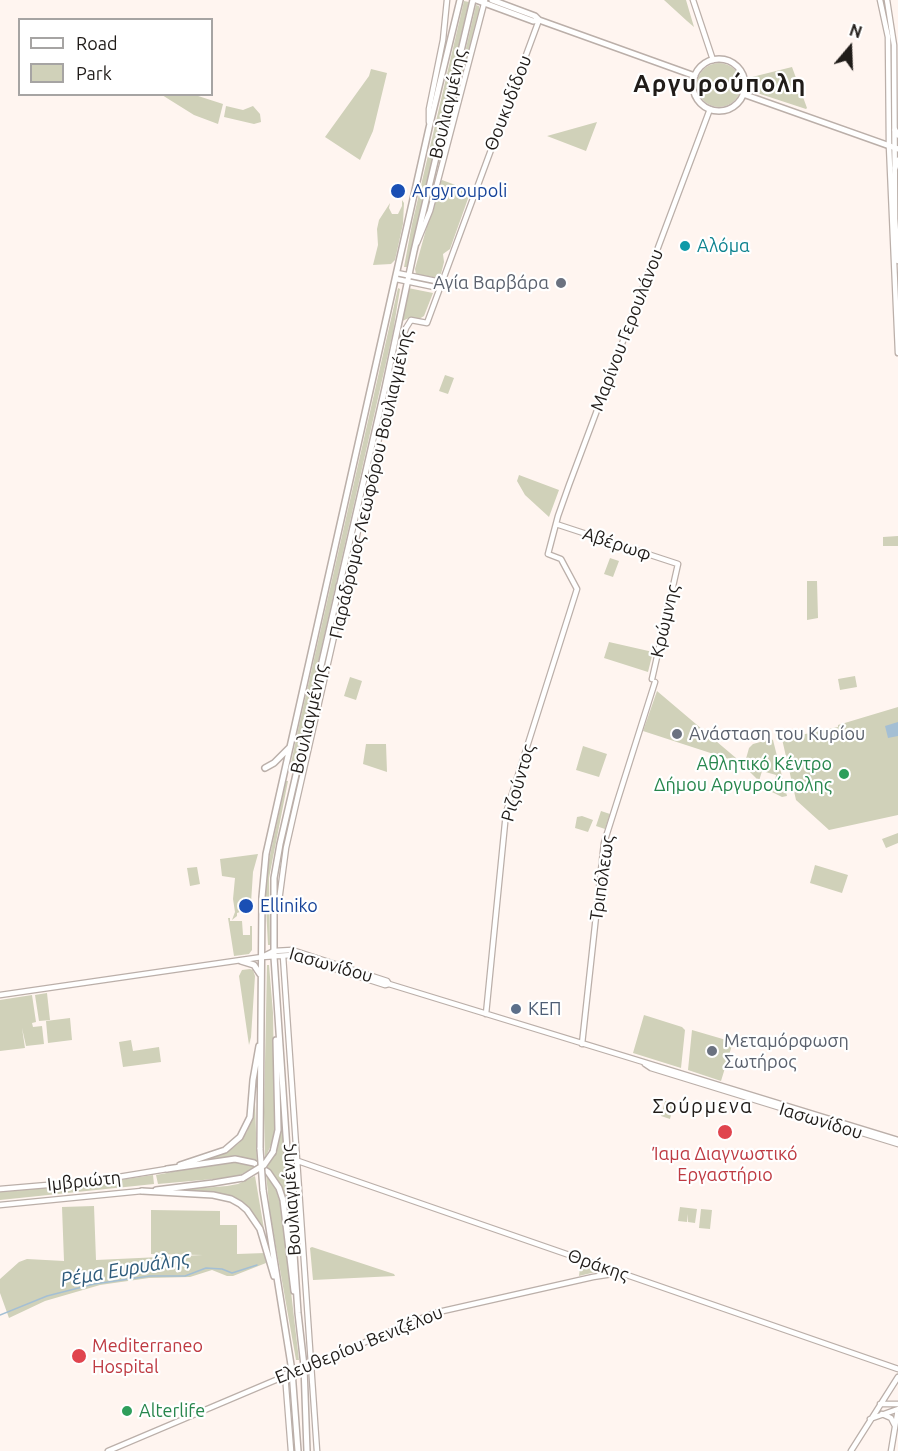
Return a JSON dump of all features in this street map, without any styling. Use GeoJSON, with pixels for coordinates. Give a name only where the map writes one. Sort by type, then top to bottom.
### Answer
{"type":"FeatureCollection","features":[{"type":"Feature","properties":{"kind":"main road","name":"Βουλιαγμένης"},"geometry":{"type":"LineString","coordinates":[[298,1451],[292,1371],[263,1190],[260,1149],[264,866],[429,128],[460,0]]}},
{"type":"Feature","properties":{"kind":"main road"},"geometry":{"type":"LineString","coordinates":[[492,0],[535,16],[539,20],[695,75]]}},
{"type":"Feature","properties":{"kind":"main road","name":"Βουλιαγμένης"},"geometry":{"type":"LineString","coordinates":[[307,1451],[304,1366],[298,1313],[274,954],[275,866],[385,388],[414,250],[480,1]]}},
{"type":"Feature","properties":{"kind":"main road"},"geometry":{"type":"LineString","coordinates":[[480,1],[533,21],[539,20]]}},
{"type":"Feature","properties":{"kind":"main road"},"geometry":{"type":"LineString","coordinates":[[713,60],[725,60],[739,69],[744,80],[743,94],[738,102],[727,109],[710,109],[702,104],[693,86],[695,75],[700,67],[713,60]]}},
{"type":"Feature","properties":{"kind":"main road"},"geometry":{"type":"LineString","coordinates":[[743,94],[895,147]]}},
{"type":"Feature","properties":{"kind":"main road"},"geometry":{"type":"LineString","coordinates":[[895,168],[898,160]]}},
{"type":"Feature","properties":{"kind":"main road"},"geometry":{"type":"LineString","coordinates":[[395,338],[400,346]]}},
{"type":"Feature","properties":{"kind":"main road"},"geometry":{"type":"LineString","coordinates":[[385,388],[393,374]]}},
{"type":"Feature","properties":{"kind":"main road"},"geometry":{"type":"LineString","coordinates":[[339,586],[343,599]]}},
{"type":"Feature","properties":{"kind":"main road"},"geometry":{"type":"LineString","coordinates":[[328,636],[338,623]]}},
{"type":"Feature","properties":{"kind":"main road"},"geometry":{"type":"LineString","coordinates":[[320,669],[325,679]]}},
{"type":"Feature","properties":{"kind":"main road"},"geometry":{"type":"LineString","coordinates":[[265,768],[274,763],[291,746]]}},
{"type":"Feature","properties":{"kind":"main road"},"geometry":{"type":"LineString","coordinates":[[241,961],[256,967],[262,980]]}},
{"type":"Feature","properties":{"kind":"main road"},"geometry":{"type":"LineString","coordinates":[[142,1191],[243,1178],[264,1166],[273,1152],[278,1130],[278,1012]]}},
{"type":"Feature","properties":{"kind":"main road"},"geometry":{"type":"LineString","coordinates":[[167,1169],[225,1150],[240,1137],[250,1116],[253,1080],[262,1028]]}},
{"type":"Feature","properties":{"kind":"main road"},"geometry":{"type":"LineString","coordinates":[[167,1169],[235,1159],[254,1163],[268,1172],[279,1188],[283,1200],[298,1313]]}},
{"type":"Feature","properties":{"kind":"main road"},"geometry":{"type":"LineString","coordinates":[[142,1191],[213,1196],[240,1204],[252,1216],[262,1234],[279,1289]]}},
{"type":"Feature","properties":{"kind":"street","name":"Βουλιαγμένης"},"geometry":{"type":"LineString","coordinates":[[429,128],[429,109],[444,30],[447,0]]}},
{"type":"Feature","properties":{"kind":"street"},"geometry":{"type":"LineString","coordinates":[[693,0],[713,60]]}},
{"type":"Feature","properties":{"kind":"street"},"geometry":{"type":"LineString","coordinates":[[880,0],[888,37],[895,147],[898,353]]}},
{"type":"Feature","properties":{"kind":"street"},"geometry":{"type":"LineString","coordinates":[[886,0],[894,45],[898,261]]}},
{"type":"Feature","properties":{"kind":"street"},"geometry":{"type":"LineString","coordinates":[[414,250],[430,211],[480,1]]}},
{"type":"Feature","properties":{"kind":"street","name":"Θουκυδίδου"},"geometry":{"type":"LineString","coordinates":[[427,323],[539,20]]}},
{"type":"Feature","properties":{"kind":"street","name":"Μαρίνου Γερουλάνου"},"geometry":{"type":"LineString","coordinates":[[575,594],[577,589],[561,559],[548,554],[556,524],[577,462],[710,109]]}},
{"type":"Feature","properties":{"kind":"street"},"geometry":{"type":"LineString","coordinates":[[397,276],[440,285]]}},
{"type":"Feature","properties":{"kind":"street","name":"Παράδρομος Λεωφόρου Βουλιαγμένης"},"geometry":{"type":"LineString","coordinates":[[273,912],[279,901],[286,848],[400,346],[411,320],[427,323]]}},
{"type":"Feature","properties":{"kind":"street","name":"Αβέρωφ"},"geometry":{"type":"LineString","coordinates":[[556,524],[678,564]]}},
{"type":"Feature","properties":{"kind":"street","name":"Κρώμνης"},"geometry":{"type":"LineString","coordinates":[[653,680],[678,564]]}},
{"type":"Feature","properties":{"kind":"street","name":"Ριζούντος"},"geometry":{"type":"LineString","coordinates":[[486,1014],[506,813],[575,594]]}},
{"type":"Feature","properties":{"kind":"street","name":"Τριπόλεως"},"geometry":{"type":"LineString","coordinates":[[582,1044],[604,843],[653,680]]}},
{"type":"Feature","properties":{"kind":"street","name":"Ιασωνίδου"},"geometry":{"type":"LineString","coordinates":[[262,957],[292,950],[387,981],[389,984]]}},
{"type":"Feature","properties":{"kind":"street","name":"Ιασωνίδου"},"geometry":{"type":"LineString","coordinates":[[274,954],[292,955],[385,985],[389,984],[642,1063],[651,1068],[898,1142]]}},
{"type":"Feature","properties":{"kind":"street"},"geometry":{"type":"LineString","coordinates":[[283,956],[317,1451]]}},
{"type":"Feature","properties":{"kind":"street"},"geometry":{"type":"LineString","coordinates":[[0,996],[262,957]]}},
{"type":"Feature","properties":{"kind":"street","name":"Θράκης"},"geometry":{"type":"LineString","coordinates":[[298,1161],[898,1369]]}},
{"type":"Feature","properties":{"kind":"street","name":"Ιμβριώτη"},"geometry":{"type":"LineString","coordinates":[[0,1189],[94,1181],[167,1169]]}},
{"type":"Feature","properties":{"kind":"street","name":"Ιμβριώτη"},"geometry":{"type":"LineString","coordinates":[[0,1205],[142,1191]]}},
{"type":"Feature","properties":{"kind":"street","name":"Ελευθερίου Βενιζέλου"},"geometry":{"type":"LineString","coordinates":[[108,1451],[292,1371],[434,1313],[593,1277],[621,1273]]}},
{"type":"Feature","properties":{"kind":"street"},"geometry":{"type":"LineString","coordinates":[[285,1374],[291,1451]]}},
{"type":"Feature","properties":{"kind":"street"},"geometry":{"type":"LineString","coordinates":[[851,1451],[898,1377]]}},
{"type":"Feature","properties":{"kind":"street"},"geometry":{"type":"LineString","coordinates":[[276,1378],[286,1384]]}},
{"type":"Feature","properties":{"kind":"street"},"geometry":{"type":"LineString","coordinates":[[880,1404],[898,1404]]}},
{"type":"Feature","properties":{"kind":"street"},"geometry":{"type":"LineString","coordinates":[[870,1419],[898,1409],[891,1451]]}},
{"type":"Feature","properties":{"kind":"street"},"geometry":{"type":"LineString","coordinates":[[882,1414],[891,1418],[895,1426]]}},
{"type":"Feature","properties":{"kind":"green space"},"geometry":{"type":"Polygon","coordinates":[[[664,0],[686,0],[694,27],[687,21],[664,0]]]}},
{"type":"Feature","properties":{"kind":"green space"},"geometry":{"type":"Polygon","coordinates":[[[464,1],[469,2],[407,267],[404,267],[412,224],[464,1]]]}},
{"type":"Feature","properties":{"kind":"green space"},"geometry":{"type":"Polygon","coordinates":[[[476,5],[479,6],[479,12],[439,164],[476,5]]]}},
{"type":"Feature","properties":{"kind":"green space"},"geometry":{"type":"Polygon","coordinates":[[[719,63],[735,69],[741,85],[735,101],[719,107],[703,101],[697,85],[703,69],[719,63]]]}},
{"type":"Feature","properties":{"kind":"green space"},"geometry":{"type":"Polygon","coordinates":[[[792,67],[806,109],[748,88],[749,79],[752,77],[792,67]]]}},
{"type":"Feature","properties":{"kind":"green space"},"geometry":{"type":"Polygon","coordinates":[[[371,69],[387,73],[373,131],[360,160],[325,137],[369,76],[371,69]]]}},
{"type":"Feature","properties":{"kind":"green space"},"geometry":{"type":"Polygon","coordinates":[[[164,96],[198,96],[223,104],[218,124],[194,115],[164,96]]]}},
{"type":"Feature","properties":{"kind":"green space"},"geometry":{"type":"Polygon","coordinates":[[[226,106],[243,110],[253,106],[260,114],[261,122],[254,124],[224,117],[226,106]]]}},
{"type":"Feature","properties":{"kind":"green space"},"geometry":{"type":"Polygon","coordinates":[[[597,122],[586,151],[547,136],[597,122]]]}},
{"type":"Feature","properties":{"kind":"green space"},"geometry":{"type":"Polygon","coordinates":[[[442,180],[469,190],[470,193],[450,249],[443,254],[444,262],[438,278],[416,274],[415,269],[439,183],[442,180]]]}},
{"type":"Feature","properties":{"kind":"green space"},"geometry":{"type":"Polygon","coordinates":[[[402,200],[404,203],[403,224],[395,260],[391,264],[373,265],[378,245],[379,220],[390,203],[389,208],[392,214],[398,214],[402,200]]]}},
{"type":"Feature","properties":{"kind":"green space"},"geometry":{"type":"Polygon","coordinates":[[[398,288],[400,289],[393,332],[295,764],[291,763],[298,730],[398,288]]]}},
{"type":"Feature","properties":{"kind":"green space"},"geometry":{"type":"Polygon","coordinates":[[[408,288],[433,293],[424,316],[400,322],[408,288]]]}},
{"type":"Feature","properties":{"kind":"green space"},"geometry":{"type":"Polygon","coordinates":[[[445,375],[454,378],[448,394],[439,391],[445,375]]]}},
{"type":"Feature","properties":{"kind":"green space"},"geometry":{"type":"Polygon","coordinates":[[[519,475],[559,490],[549,517],[525,495],[517,481],[519,475]]]}},
{"type":"Feature","properties":{"kind":"green space"},"geometry":{"type":"Polygon","coordinates":[[[898,536],[898,546],[883,546],[883,537],[898,536]]]}},
{"type":"Feature","properties":{"kind":"green space"},"geometry":{"type":"Polygon","coordinates":[[[610,558],[619,561],[613,577],[604,574],[610,558]]]}},
{"type":"Feature","properties":{"kind":"green space"},"geometry":{"type":"Polygon","coordinates":[[[807,581],[817,581],[818,618],[807,620],[807,581]]]}},
{"type":"Feature","properties":{"kind":"green space"},"geometry":{"type":"Polygon","coordinates":[[[609,642],[653,652],[648,672],[604,658],[609,642]]]}},
{"type":"Feature","properties":{"kind":"green space"},"geometry":{"type":"Polygon","coordinates":[[[855,676],[857,687],[840,690],[838,679],[855,676]]]}},
{"type":"Feature","properties":{"kind":"green space"},"geometry":{"type":"Polygon","coordinates":[[[350,677],[362,681],[356,700],[344,696],[350,677]]]}},
{"type":"Feature","properties":{"kind":"green space"},"geometry":{"type":"Polygon","coordinates":[[[657,691],[736,758],[735,761],[643,731],[657,691]]]}},
{"type":"Feature","properties":{"kind":"green space","name":"Αθλητικό Κέντρο Δήμου Αργυρούπολης"},"geometry":{"type":"Polygon","coordinates":[[[898,707],[898,815],[829,830],[796,800],[782,739],[838,727],[838,725],[898,707]]]}},
{"type":"Feature","properties":{"kind":"green space"},"geometry":{"type":"Polygon","coordinates":[[[771,739],[787,796],[782,797],[770,791],[774,787],[776,775],[762,771],[759,781],[744,766],[749,748],[753,744],[771,739]]]}},
{"type":"Feature","properties":{"kind":"green space"},"geometry":{"type":"Polygon","coordinates":[[[366,744],[386,744],[387,772],[363,764],[366,744]]]}},
{"type":"Feature","properties":{"kind":"green space"},"geometry":{"type":"Polygon","coordinates":[[[583,746],[607,754],[599,777],[576,770],[583,746]]]}},
{"type":"Feature","properties":{"kind":"green space"},"geometry":{"type":"Polygon","coordinates":[[[286,781],[288,781],[269,878],[270,945],[268,945],[265,889],[267,869],[286,781]]]}},
{"type":"Feature","properties":{"kind":"green space"},"geometry":{"type":"Polygon","coordinates":[[[601,811],[610,814],[605,829],[596,826],[601,811]]]}},
{"type":"Feature","properties":{"kind":"green space"},"geometry":{"type":"Polygon","coordinates":[[[582,816],[593,820],[588,832],[575,828],[577,817],[582,816]]]}},
{"type":"Feature","properties":{"kind":"green space"},"geometry":{"type":"Polygon","coordinates":[[[898,833],[898,843],[886,848],[882,839],[898,833]]]}},
{"type":"Feature","properties":{"kind":"green space"},"geometry":{"type":"Polygon","coordinates":[[[258,854],[253,872],[251,903],[247,897],[244,898],[240,905],[240,912],[232,920],[235,912],[233,899],[235,878],[222,876],[220,859],[258,854]]]}},
{"type":"Feature","properties":{"kind":"green space"},"geometry":{"type":"Polygon","coordinates":[[[815,865],[848,875],[842,893],[810,883],[815,865]]]}},
{"type":"Feature","properties":{"kind":"green space"},"geometry":{"type":"Polygon","coordinates":[[[197,867],[200,884],[190,886],[187,868],[197,867]]]}},
{"type":"Feature","properties":{"kind":"green space"},"geometry":{"type":"Polygon","coordinates":[[[228,918],[230,921],[242,921],[243,935],[250,935],[250,926],[252,926],[252,950],[249,954],[234,956],[228,918]]]}},
{"type":"Feature","properties":{"kind":"green space"},"geometry":{"type":"Polygon","coordinates":[[[267,965],[269,965],[273,1013],[275,1131],[265,1159],[264,1112],[267,965]]]}},
{"type":"Feature","properties":{"kind":"green space"},"geometry":{"type":"Polygon","coordinates":[[[242,970],[253,970],[255,976],[249,1045],[239,976],[242,970]]]}},
{"type":"Feature","properties":{"kind":"green space"},"geometry":{"type":"Polygon","coordinates":[[[47,993],[50,1020],[39,1021],[35,995],[47,993]]]}},
{"type":"Feature","properties":{"kind":"green space"},"geometry":{"type":"Polygon","coordinates":[[[32,995],[36,1022],[32,1023],[33,1027],[42,1026],[44,1044],[26,1046],[22,1028],[25,1048],[0,1051],[0,1000],[32,995]]]}},
{"type":"Feature","properties":{"kind":"green space"},"geometry":{"type":"Polygon","coordinates":[[[644,1015],[685,1030],[681,1068],[633,1053],[644,1015]]]}},
{"type":"Feature","properties":{"kind":"green space"},"geometry":{"type":"Polygon","coordinates":[[[70,1018],[72,1040],[48,1043],[46,1021],[70,1018]]]}},
{"type":"Feature","properties":{"kind":"green space"},"geometry":{"type":"Polygon","coordinates":[[[692,1030],[733,1042],[721,1081],[688,1070],[692,1030]]]}},
{"type":"Feature","properties":{"kind":"green space"},"geometry":{"type":"Polygon","coordinates":[[[131,1040],[133,1051],[159,1047],[161,1062],[123,1067],[119,1042],[131,1040]]]}},
{"type":"Feature","properties":{"kind":"green space"},"geometry":{"type":"Polygon","coordinates":[[[665,1101],[674,1104],[670,1119],[661,1116],[665,1101]]]}},
{"type":"Feature","properties":{"kind":"green space"},"geometry":{"type":"Polygon","coordinates":[[[255,1103],[257,1162],[241,1157],[202,1161],[229,1151],[239,1143],[247,1132],[255,1103]]]}},
{"type":"Feature","properties":{"kind":"green space"},"geometry":{"type":"Polygon","coordinates":[[[280,1103],[282,1103],[289,1234],[285,1205],[266,1168],[281,1131],[280,1103]]]}},
{"type":"Feature","properties":{"kind":"green space"},"geometry":{"type":"Polygon","coordinates":[[[229,1161],[257,1166],[236,1177],[158,1184],[156,1175],[229,1161]]]}},
{"type":"Feature","properties":{"kind":"green space"},"geometry":{"type":"Polygon","coordinates":[[[266,1174],[274,1184],[281,1206],[299,1360],[296,1360],[270,1213],[266,1174]]]}},
{"type":"Feature","properties":{"kind":"green space"},"geometry":{"type":"Polygon","coordinates":[[[153,1175],[154,1184],[0,1200],[0,1192],[153,1175]]]}},
{"type":"Feature","properties":{"kind":"green space"},"geometry":{"type":"Polygon","coordinates":[[[255,1176],[264,1229],[251,1210],[238,1200],[210,1192],[179,1190],[238,1184],[255,1176]]]}},
{"type":"Feature","properties":{"kind":"green space"},"geometry":{"type":"Polygon","coordinates":[[[94,1206],[96,1260],[203,1255],[151,1254],[151,1210],[220,1211],[220,1225],[237,1225],[237,1254],[265,1253],[266,1263],[233,1276],[212,1270],[190,1277],[149,1278],[100,1285],[45,1301],[9,1318],[0,1293],[0,1279],[19,1262],[27,1259],[64,1261],[62,1207],[94,1206]]]}},
{"type":"Feature","properties":{"kind":"green space"},"geometry":{"type":"Polygon","coordinates":[[[680,1207],[697,1209],[695,1223],[688,1222],[688,1214],[687,1222],[678,1221],[680,1207]]]}},
{"type":"Feature","properties":{"kind":"green space"},"geometry":{"type":"Polygon","coordinates":[[[701,1209],[712,1210],[710,1229],[699,1228],[701,1209]]]}},
{"type":"Feature","properties":{"kind":"green space"},"geometry":{"type":"Polygon","coordinates":[[[310,1248],[395,1276],[313,1280],[310,1248]]]}},
{"type":"Feature","properties":{"kind":"green space"},"geometry":{"type":"Polygon","coordinates":[[[581,1260],[608,1269],[579,1276],[581,1260]]]}},
{"type":"Feature","properties":{"kind":"water"},"geometry":{"type":"Polygon","coordinates":[[[898,722],[898,736],[888,738],[885,726],[898,722]]]}},
{"type":"Feature","properties":{"kind":"waterway","name":"Ρέμα Ευρυάλης"},"geometry":{"type":"LineString","coordinates":[[0,1315],[47,1296],[94,1284],[150,1276],[185,1276],[206,1268],[222,1269],[232,1273],[257,1265]]}},
{"type":"Feature","properties":{"kind":"place","name":"Argyroupoli"},"geometry":{"type":"Point","coordinates":[398,191]}},
{"type":"Feature","properties":{"kind":"place","name":"Αλόμα"},"geometry":{"type":"Point","coordinates":[685,246]}},
{"type":"Feature","properties":{"kind":"place","name":"Αγία Βαρβάρα"},"geometry":{"type":"Point","coordinates":[561,283]}},
{"type":"Feature","properties":{"kind":"place","name":"Ανάσταση του Κυρίου"},"geometry":{"type":"Point","coordinates":[677,734]}},
{"type":"Feature","properties":{"kind":"place","name":"Αθλητικό Κέντρο Δήμου Αργυρούπολης"},"geometry":{"type":"Point","coordinates":[844,774]}},
{"type":"Feature","properties":{"kind":"place","name":"Elliniko"},"geometry":{"type":"Point","coordinates":[246,906]}},
{"type":"Feature","properties":{"kind":"place","name":"ΚΕΠ"},"geometry":{"type":"Point","coordinates":[516,1009]}},
{"type":"Feature","properties":{"kind":"place","name":"Μεταμόρφωση Σωτήρος"},"geometry":{"type":"Point","coordinates":[712,1051]}},
{"type":"Feature","properties":{"kind":"place","name":"Ίαμα Διαγνωστικό Εργαστήριο"},"geometry":{"type":"Point","coordinates":[725,1132]}},
{"type":"Feature","properties":{"kind":"place","name":"Mediterraneo Hospital"},"geometry":{"type":"Point","coordinates":[79,1356]}},
{"type":"Feature","properties":{"kind":"place","name":"Alterlife"},"geometry":{"type":"Point","coordinates":[127,1411]}},
{"type":"Feature","properties":{"kind":"district","name":"Αργυρούπολη"},"geometry":{"type":"Point","coordinates":[720,84]}},
{"type":"Feature","properties":{"kind":"district","name":"Σούρμενα"},"geometry":{"type":"Point","coordinates":[703,1106]}}]}
